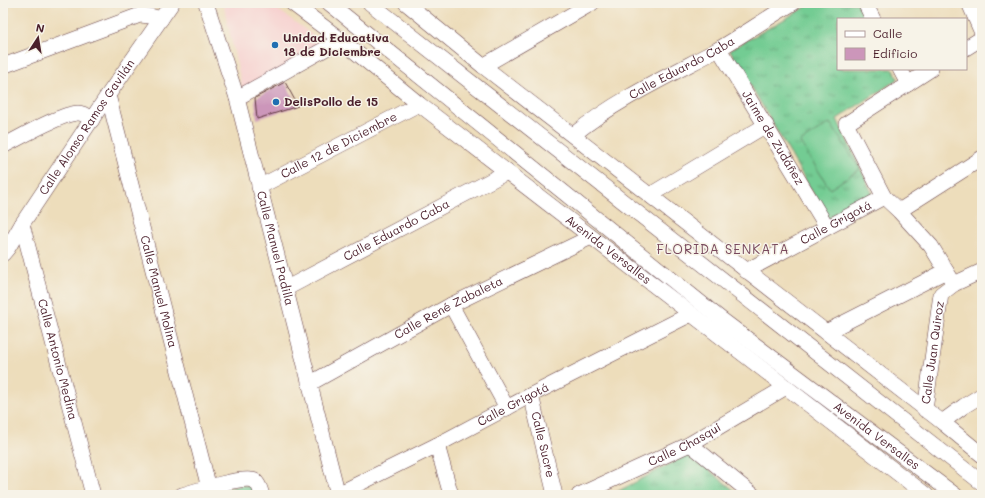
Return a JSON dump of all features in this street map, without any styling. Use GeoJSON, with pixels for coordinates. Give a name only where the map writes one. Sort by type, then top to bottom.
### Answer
{"type":"FeatureCollection","features":[{"type":"Feature","properties":{"kind":"street","name":"Calle Alonso Ramos Gavilán"},"geometry":{"type":"LineString","coordinates":[[3,254],[108,95],[172,3]]}},
{"type":"Feature","properties":{"kind":"street","name":"Calle Manuel Padilla"},"geometry":{"type":"LineString","coordinates":[[206,3],[237,98],[337,495]]}},
{"type":"Feature","properties":{"kind":"street","name":"Avenida Versalles"},"geometry":{"type":"LineString","coordinates":[[292,3],[507,172],[926,495]]}},
{"type":"Feature","properties":{"kind":"street","name":"Avenida Versalles"},"geometry":{"type":"LineString","coordinates":[[329,3],[722,320],[955,495]]}},
{"type":"Feature","properties":{"kind":"street"},"geometry":{"type":"LineString","coordinates":[[370,3],[982,483]]}},
{"type":"Feature","properties":{"kind":"street"},"geometry":{"type":"LineString","coordinates":[[406,3],[483,66],[942,422],[982,455]]}},
{"type":"Feature","properties":{"kind":"street"},"geometry":{"type":"LineString","coordinates":[[483,66],[592,3]]}},
{"type":"Feature","properties":{"kind":"street","name":"Calle Eduardo Caba"},"geometry":{"type":"LineString","coordinates":[[573,135],[591,120],[657,81],[719,49],[772,8],[793,3]]}},
{"type":"Feature","properties":{"kind":"street"},"geometry":{"type":"LineString","coordinates":[[865,3],[873,18]]}},
{"type":"Feature","properties":{"kind":"street"},"geometry":{"type":"LineString","coordinates":[[969,3],[982,33]]}},
{"type":"Feature","properties":{"kind":"street"},"geometry":{"type":"LineString","coordinates":[[3,66],[140,15],[161,19]]}},
{"type":"Feature","properties":{"kind":"street"},"geometry":{"type":"LineString","coordinates":[[967,47],[982,38]]}},
{"type":"Feature","properties":{"kind":"street"},"geometry":{"type":"LineString","coordinates":[[237,98],[341,40]]}},
{"type":"Feature","properties":{"kind":"street","name":"Jaime de Zudáñez"},"geometry":{"type":"LineString","coordinates":[[719,49],[827,228]]}},
{"type":"Feature","properties":{"kind":"street"},"geometry":{"type":"LineString","coordinates":[[901,70],[908,84]]}},
{"type":"Feature","properties":{"kind":"street"},"geometry":{"type":"LineString","coordinates":[[929,70],[846,124],[884,197],[931,246],[954,284]]}},
{"type":"Feature","properties":{"kind":"street","name":"Calle Manuel Molina"},"geometry":{"type":"LineString","coordinates":[[108,95],[209,488]]}},
{"type":"Feature","properties":{"kind":"street","name":"Calle 12 de Diciembre"},"geometry":{"type":"LineString","coordinates":[[259,187],[420,104]]}},
{"type":"Feature","properties":{"kind":"street"},"geometry":{"type":"LineString","coordinates":[[3,146],[65,116],[78,113],[86,115],[92,120]]}},
{"type":"Feature","properties":{"kind":"street"},"geometry":{"type":"LineString","coordinates":[[650,195],[766,125]]}},
{"type":"Feature","properties":{"kind":"street"},"geometry":{"type":"LineString","coordinates":[[899,211],[982,158]]}},
{"type":"Feature","properties":{"kind":"street","name":"Calle Eduardo Caba"},"geometry":{"type":"LineString","coordinates":[[285,289],[507,172]]}},
{"type":"Feature","properties":{"kind":"street","name":"Calle Grigotá"},"geometry":{"type":"LineString","coordinates":[[746,271],[884,197]]}},
{"type":"Feature","properties":{"kind":"street","name":"Calle Antonio Medina"},"geometry":{"type":"LineString","coordinates":[[22,224],[93,495]]}},
{"type":"Feature","properties":{"kind":"street","name":"Calle René Zabaleta"},"geometry":{"type":"LineString","coordinates":[[309,384],[452,305],[591,237]]}},
{"type":"Feature","properties":{"kind":"street"},"geometry":{"type":"LineString","coordinates":[[826,332],[946,271]]}},
{"type":"Feature","properties":{"kind":"street","name":"Calle Juan Quiroz"},"geometry":{"type":"LineString","coordinates":[[925,410],[941,294],[954,284],[982,271]]}},
{"type":"Feature","properties":{"kind":"street"},"geometry":{"type":"LineString","coordinates":[[452,305],[507,408]]}},
{"type":"Feature","properties":{"kind":"street","name":"Calle Grigotá"},"geometry":{"type":"LineString","coordinates":[[337,495],[691,314]]}},
{"type":"Feature","properties":{"kind":"street","name":"Calle Chasqui"},"geometry":{"type":"LineString","coordinates":[[579,495],[690,444],[786,387]]}},
{"type":"Feature","properties":{"kind":"street","name":"Calle Sucre"},"geometry":{"type":"LineString","coordinates":[[531,395],[555,495]]}},
{"type":"Feature","properties":{"kind":"street"},"geometry":{"type":"LineString","coordinates":[[942,422],[964,406],[982,396]]}},
{"type":"Feature","properties":{"kind":"street"},"geometry":{"type":"LineString","coordinates":[[690,444],[753,495]]}},
{"type":"Feature","properties":{"kind":"street"},"geometry":{"type":"LineString","coordinates":[[437,445],[451,495]]}},
{"type":"Feature","properties":{"kind":"street"},"geometry":{"type":"LineString","coordinates":[[182,495],[243,479],[249,479],[259,485],[262,495]]}},
{"type":"Feature","properties":{"kind":"shaded area","name":"Unidad Educativa 18 de Diciembre"},"geometry":{"type":"Polygon","coordinates":[[[223,3],[269,3],[318,39],[319,51],[243,91],[223,3]]]}},
{"type":"Feature","properties":{"kind":"green space"},"geometry":{"type":"Polygon","coordinates":[[[813,3],[857,3],[864,18],[837,18],[837,70],[894,70],[898,79],[837,119],[873,195],[828,219],[730,50],[813,3]]]}},
{"type":"Feature","properties":{"kind":"green space"},"geometry":{"type":"Polygon","coordinates":[[[830,123],[860,169],[830,189],[800,142],[830,123]]]}},
{"type":"Feature","properties":{"kind":"green space"},"geometry":{"type":"Polygon","coordinates":[[[689,454],[740,495],[611,495],[689,454]]]}},
{"type":"Feature","properties":{"kind":"green space"},"geometry":{"type":"Polygon","coordinates":[[[242,485],[252,487],[256,495],[204,495],[242,485]]]}},
{"type":"Feature","properties":{"kind":"building","name":"DelisPollo de 15"},"geometry":{"type":"Polygon","coordinates":[[[285,82],[298,106],[257,119],[255,98],[285,82]]]}},
{"type":"Feature","properties":{"kind":"place","name":"Unidad Educativa 18 de Diciembre"},"geometry":{"type":"Point","coordinates":[275,45]}},
{"type":"Feature","properties":{"kind":"place","name":"DelisPollo de 15"},"geometry":{"type":"Point","coordinates":[276,102]}},
{"type":"Feature","properties":{"kind":"district","name":"FLORIDA SENKATA"},"geometry":{"type":"Point","coordinates":[723,249]}}]}
